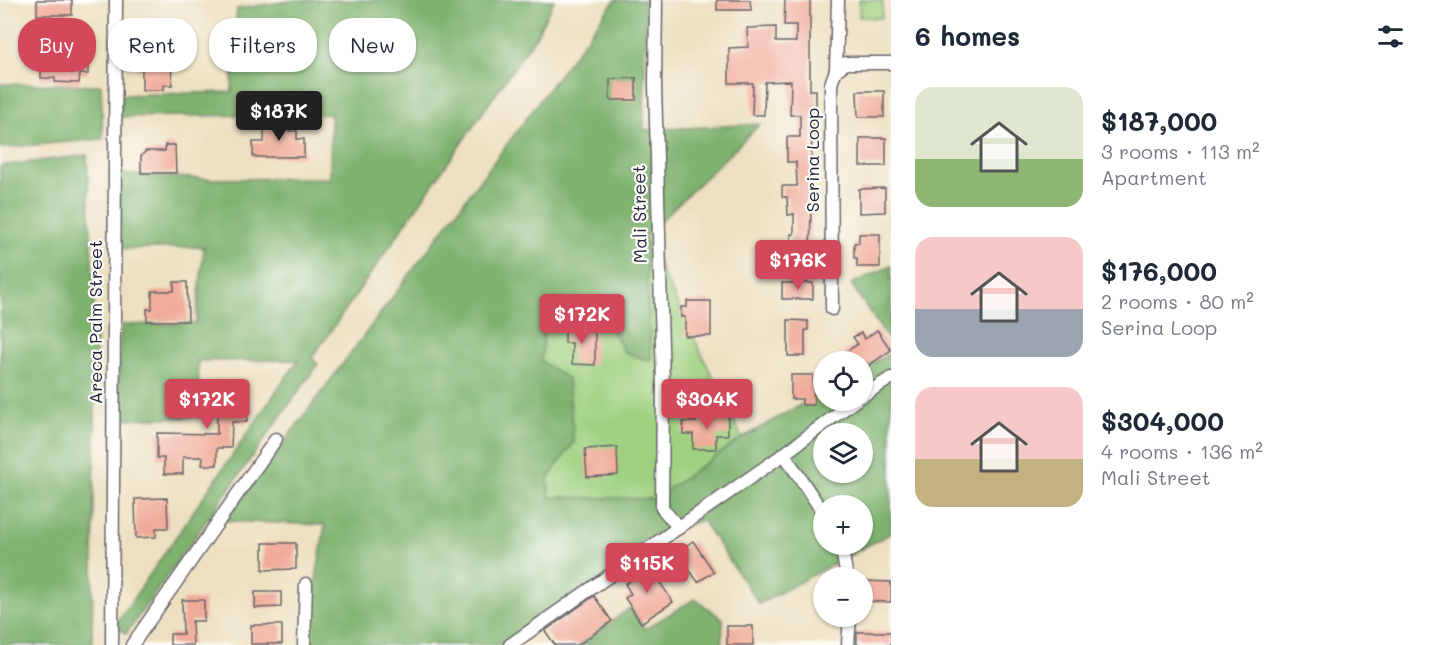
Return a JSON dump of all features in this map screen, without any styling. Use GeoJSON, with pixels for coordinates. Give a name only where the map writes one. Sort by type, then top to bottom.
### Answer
{"type":"FeatureCollection","features":[{"type":"Feature","properties":{"kind":"street","name":"Areca Palm Street"},"geometry":{"type":"LineString","coordinates":[[112,645],[116,0]]}},
{"type":"Feature","properties":{"kind":"street","name":"Mali Street"},"geometry":{"type":"LineString","coordinates":[[656,0],[655,84],[663,385],[661,501],[662,507],[679,528]]}},
{"type":"Feature","properties":{"kind":"street","name":"Serina Loop"},"geometry":{"type":"LineString","coordinates":[[832,309],[831,84],[836,70],[838,0]]}},
{"type":"Feature","properties":{"kind":"street"},"geometry":{"type":"LineString","coordinates":[[836,70],[846,63],[891,63]]}},
{"type":"Feature","properties":{"kind":"street"},"geometry":{"type":"LineString","coordinates":[[873,389],[891,378]]}},
{"type":"Feature","properties":{"kind":"street"},"geometry":{"type":"LineString","coordinates":[[510,645],[528,640],[577,597],[679,528],[841,411]]}},
{"type":"Feature","properties":{"kind":"street"},"geometry":{"type":"LineString","coordinates":[[132,645],[276,439]]}},
{"type":"Feature","properties":{"kind":"street"},"geometry":{"type":"LineString","coordinates":[[784,454],[813,498]]}},
{"type":"Feature","properties":{"kind":"street"},"geometry":{"type":"LineString","coordinates":[[304,645],[306,584]]}},
{"type":"Feature","properties":{"kind":"street"},"geometry":{"type":"LineString","coordinates":[[848,645],[849,627]]}},
{"type":"Feature","properties":{"kind":"green space"},"geometry":{"type":"Polygon","coordinates":[[[295,0],[554,0],[536,36],[312,358],[318,364],[126,634],[115,625],[298,360],[198,361],[200,417],[117,419],[121,325],[196,323],[204,247],[119,249],[119,174],[211,179],[330,178],[331,114],[121,117],[122,95],[232,92],[233,72],[317,72],[317,18],[236,18],[237,9],[295,0]]]}},
{"type":"Feature","properties":{"kind":"green space"},"geometry":{"type":"Polygon","coordinates":[[[615,0],[646,0],[644,130],[760,124],[645,236],[651,361],[624,352],[608,322],[581,302],[546,311],[541,361],[568,379],[574,442],[548,478],[549,497],[654,499],[742,438],[813,398],[813,411],[873,411],[873,363],[891,353],[891,533],[873,543],[873,495],[813,495],[813,555],[850,555],[828,567],[813,567],[813,575],[759,604],[702,520],[679,528],[510,645],[305,645],[325,525],[225,521],[615,0]]]}},
{"type":"Feature","properties":{"kind":"green space"},"geometry":{"type":"Polygon","coordinates":[[[859,0],[883,0],[882,18],[859,17],[859,0]]]}},
{"type":"Feature","properties":{"kind":"green space"},"geometry":{"type":"Polygon","coordinates":[[[0,84],[101,85],[103,139],[0,148],[0,84]]]}},
{"type":"Feature","properties":{"kind":"green space"},"geometry":{"type":"Polygon","coordinates":[[[87,155],[96,344],[92,645],[0,645],[0,166],[87,155]]]}},
{"type":"Feature","properties":{"kind":"green space"},"geometry":{"type":"Polygon","coordinates":[[[645,236],[742,438],[654,499],[549,497],[548,478],[574,442],[541,361],[546,311],[581,302],[608,322],[624,352],[651,361],[645,236]]]}},
{"type":"Feature","properties":{"kind":"green space"},"geometry":{"type":"Polygon","coordinates":[[[891,266],[891,344],[851,284],[891,266]]]}},
{"type":"Feature","properties":{"kind":"green space"},"geometry":{"type":"Polygon","coordinates":[[[695,599],[723,619],[722,645],[580,645],[630,608],[645,629],[695,599]]]}},
{"type":"Feature","properties":{"kind":"building"},"geometry":{"type":"Polygon","coordinates":[[[37,0],[72,0],[72,15],[37,15],[37,0]]]}},
{"type":"Feature","properties":{"kind":"building"},"geometry":{"type":"Polygon","coordinates":[[[717,0],[750,0],[751,10],[717,10],[717,0]]]}},
{"type":"Feature","properties":{"kind":"building"},"geometry":{"type":"Polygon","coordinates":[[[785,0],[810,0],[810,90],[816,90],[816,115],[812,115],[811,192],[816,192],[816,202],[811,202],[810,265],[791,265],[791,234],[794,234],[794,214],[788,215],[787,197],[782,197],[782,186],[797,186],[796,162],[787,162],[787,137],[800,137],[800,115],[790,115],[791,81],[765,82],[764,115],[752,115],[753,83],[729,83],[729,48],[748,47],[747,28],[776,27],[776,42],[796,42],[796,25],[784,25],[785,0]]]}},
{"type":"Feature","properties":{"kind":"building"},"geometry":{"type":"Polygon","coordinates":[[[41,72],[88,72],[88,74],[80,74],[79,83],[55,82],[55,78],[41,78],[41,72]]]}},
{"type":"Feature","properties":{"kind":"building"},"geometry":{"type":"Polygon","coordinates":[[[142,72],[172,72],[172,85],[164,85],[164,90],[142,90],[142,72]]]}},
{"type":"Feature","properties":{"kind":"building"},"geometry":{"type":"Polygon","coordinates":[[[636,78],[636,100],[610,100],[610,79],[636,78]]]}},
{"type":"Feature","properties":{"kind":"building"},"geometry":{"type":"Polygon","coordinates":[[[857,91],[884,91],[884,117],[858,117],[857,91]]]}},
{"type":"Feature","properties":{"kind":"building"},"geometry":{"type":"Polygon","coordinates":[[[264,122],[289,122],[289,131],[297,131],[297,139],[304,139],[304,157],[253,157],[253,142],[264,142],[264,122]]]}},
{"type":"Feature","properties":{"kind":"building"},"geometry":{"type":"Polygon","coordinates":[[[860,138],[886,138],[886,166],[860,166],[860,138]]]}},
{"type":"Feature","properties":{"kind":"building"},"geometry":{"type":"Polygon","coordinates":[[[165,145],[175,145],[176,173],[141,173],[141,156],[146,151],[165,151],[165,145]]]}},
{"type":"Feature","properties":{"kind":"building"},"geometry":{"type":"Polygon","coordinates":[[[885,188],[885,212],[859,213],[859,189],[885,188]]]}},
{"type":"Feature","properties":{"kind":"building"},"geometry":{"type":"Polygon","coordinates":[[[859,234],[880,234],[880,267],[857,267],[857,258],[854,258],[854,243],[859,243],[859,234]]]}},
{"type":"Feature","properties":{"kind":"building"},"geometry":{"type":"Polygon","coordinates":[[[174,282],[187,282],[188,321],[147,321],[147,309],[152,309],[152,291],[174,291],[174,282]]]}},
{"type":"Feature","properties":{"kind":"building"},"geometry":{"type":"Polygon","coordinates":[[[782,283],[813,283],[813,299],[782,299],[782,283]]]}},
{"type":"Feature","properties":{"kind":"building"},"geometry":{"type":"Polygon","coordinates":[[[687,301],[711,301],[711,336],[685,336],[685,317],[681,317],[681,307],[687,307],[687,301]]]}},
{"type":"Feature","properties":{"kind":"building"},"geometry":{"type":"Polygon","coordinates":[[[788,320],[808,321],[808,330],[805,330],[805,356],[788,356],[788,320]]]}},
{"type":"Feature","properties":{"kind":"building"},"geometry":{"type":"Polygon","coordinates":[[[565,327],[595,327],[595,365],[572,364],[572,343],[565,343],[565,327]]]}},
{"type":"Feature","properties":{"kind":"building"},"geometry":{"type":"Polygon","coordinates":[[[877,330],[891,350],[873,362],[873,351],[847,351],[858,344],[853,337],[861,333],[865,339],[877,330]]]}},
{"type":"Feature","properties":{"kind":"building"},"geometry":{"type":"Polygon","coordinates":[[[791,375],[813,375],[813,405],[802,405],[802,399],[791,399],[791,375]]]}},
{"type":"Feature","properties":{"kind":"building"},"geometry":{"type":"Polygon","coordinates":[[[213,380],[247,380],[247,422],[232,422],[231,448],[217,448],[217,465],[202,465],[203,457],[183,457],[183,474],[164,474],[164,458],[157,458],[157,433],[217,434],[217,395],[213,395],[213,380]]]}},
{"type":"Feature","properties":{"kind":"building"},"geometry":{"type":"Polygon","coordinates":[[[696,415],[728,415],[728,435],[716,435],[716,449],[693,449],[693,434],[683,434],[683,422],[696,422],[696,415]]]}},
{"type":"Feature","properties":{"kind":"building"},"geometry":{"type":"Polygon","coordinates":[[[617,447],[618,475],[587,477],[585,449],[617,447]]]}},
{"type":"Feature","properties":{"kind":"building"},"geometry":{"type":"Polygon","coordinates":[[[167,498],[168,528],[156,528],[156,537],[136,538],[135,499],[167,498]]]}},
{"type":"Feature","properties":{"kind":"building"},"geometry":{"type":"Polygon","coordinates":[[[693,541],[714,572],[698,582],[685,564],[680,567],[672,556],[693,541]]]}},
{"type":"Feature","properties":{"kind":"building"},"geometry":{"type":"Polygon","coordinates":[[[263,543],[296,543],[296,569],[263,570],[263,543]]]}},
{"type":"Feature","properties":{"kind":"building"},"geometry":{"type":"Polygon","coordinates":[[[654,565],[663,578],[659,581],[673,602],[641,623],[625,598],[631,594],[625,584],[654,565]]]}},
{"type":"Feature","properties":{"kind":"building"},"geometry":{"type":"Polygon","coordinates":[[[873,581],[891,582],[891,602],[873,601],[873,581]]]}},
{"type":"Feature","properties":{"kind":"building"},"geometry":{"type":"Polygon","coordinates":[[[255,592],[281,592],[281,607],[255,608],[255,592]]]}},
{"type":"Feature","properties":{"kind":"building"},"geometry":{"type":"Polygon","coordinates":[[[594,596],[612,621],[578,645],[555,645],[545,631],[594,596]]]}},
{"type":"Feature","properties":{"kind":"building"},"geometry":{"type":"Polygon","coordinates":[[[182,600],[204,600],[204,621],[192,621],[193,645],[170,645],[170,634],[183,634],[182,600]]]}},
{"type":"Feature","properties":{"kind":"building"},"geometry":{"type":"Polygon","coordinates":[[[251,625],[282,625],[282,644],[251,644],[251,625]]]}},
{"type":"Feature","properties":{"kind":"building"},"geometry":{"type":"Polygon","coordinates":[[[727,626],[753,626],[753,645],[727,645],[727,626]]]}},
{"type":"Feature","properties":{"kind":"building"},"geometry":{"type":"Polygon","coordinates":[[[857,632],[891,632],[891,645],[857,645],[857,632]]]}}]}
